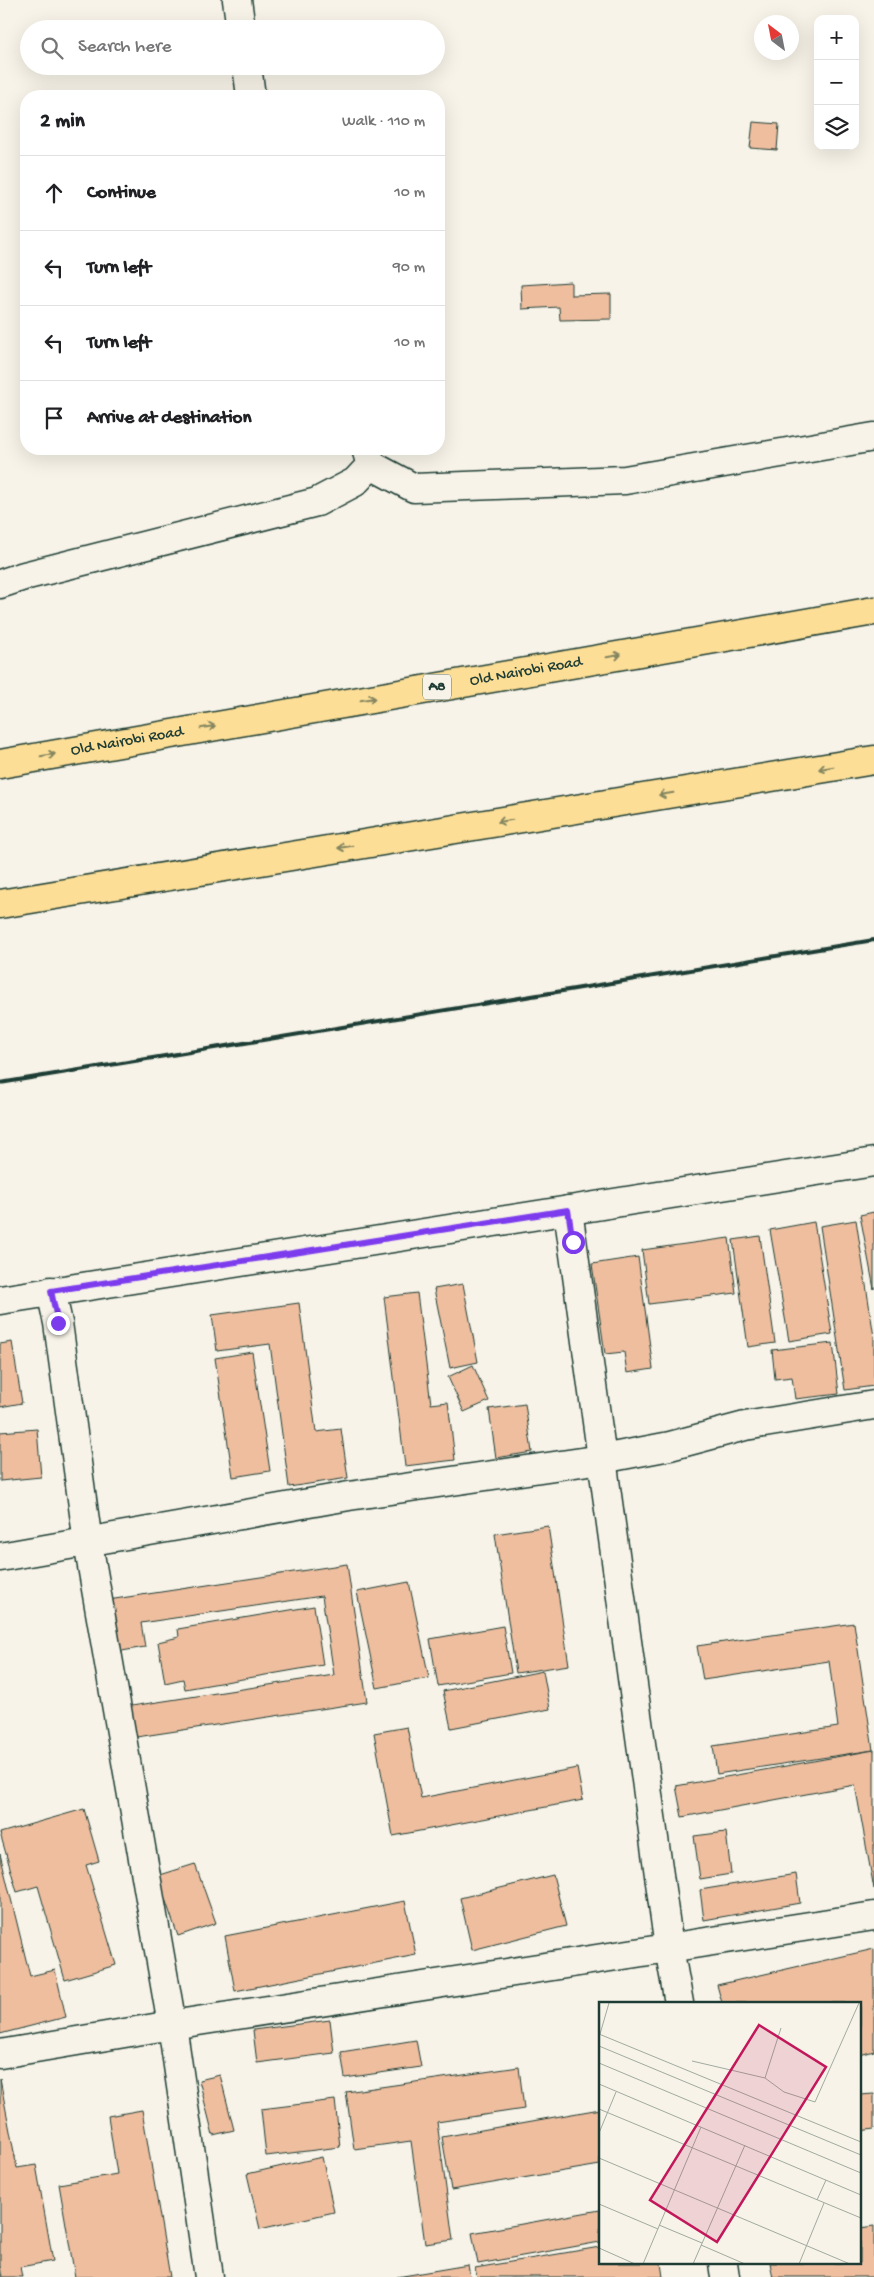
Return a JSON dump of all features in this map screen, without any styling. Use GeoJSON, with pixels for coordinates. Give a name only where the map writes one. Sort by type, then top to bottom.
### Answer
{"type":"FeatureCollection","features":[{"type":"Feature","properties":{"kind":"highway","name":"Old Nairobi Road"},"geometry":{"type":"LineString","coordinates":[[0,764],[874,611]]}},
{"type":"Feature","properties":{"kind":"highway"},"geometry":{"type":"LineString","coordinates":[[0,904],[874,760]]}},
{"type":"Feature","properties":{"kind":"street"},"geometry":{"type":"LineString","coordinates":[[237,0],[240,20]]}},
{"type":"Feature","properties":{"kind":"street"},"geometry":{"type":"LineString","coordinates":[[248,75],[250,90]]}},
{"type":"Feature","properties":{"kind":"street"},"geometry":{"type":"LineString","coordinates":[[0,584],[24,576],[317,502],[355,482],[368,457],[414,488],[625,480],[874,437]]}},
{"type":"Feature","properties":{"kind":"street"},"geometry":{"type":"LineString","coordinates":[[0,1300],[874,1162]]}},
{"type":"Feature","properties":{"kind":"street"},"geometry":{"type":"LineString","coordinates":[[568,1210],[669,1948],[679,2002]]}},
{"type":"Feature","properties":{"kind":"street"},"geometry":{"type":"LineString","coordinates":[[51,1291],[58,1323],[88,1543],[172,2024],[209,2277]]}},
{"type":"Feature","properties":{"kind":"street"},"geometry":{"type":"LineString","coordinates":[[0,1557],[349,1496],[602,1459],[670,1446],[745,1426],[874,1404]]}},
{"type":"Feature","properties":{"kind":"street"},"geometry":{"type":"LineString","coordinates":[[0,2054],[172,2024],[874,1916]]}},
{"type":"Feature","properties":{"kind":"street"},"geometry":{"type":"LineString","coordinates":[[722,2264],[725,2277]]}},
{"type":"Feature","properties":{"kind":"building"},"geometry":{"type":"Polygon","coordinates":[[[753,122],[779,124],[777,150],[750,148],[753,122]]]}},
{"type":"Feature","properties":{"kind":"building"},"geometry":{"type":"Polygon","coordinates":[[[571,282],[571,295],[611,294],[611,319],[560,320],[559,307],[522,309],[521,285],[571,282]]]}},
{"type":"Feature","properties":{"kind":"building"},"geometry":{"type":"Polygon","coordinates":[[[874,1212],[874,1289],[860,1215],[874,1212]]]}},
{"type":"Feature","properties":{"kind":"building"},"geometry":{"type":"Polygon","coordinates":[[[856,1220],[874,1337],[874,1386],[845,1390],[820,1226],[856,1220]]]}},
{"type":"Feature","properties":{"kind":"building"},"geometry":{"type":"Polygon","coordinates":[[[814,1222],[832,1334],[789,1341],[770,1230],[814,1222]]]}},
{"type":"Feature","properties":{"kind":"building"},"geometry":{"type":"Polygon","coordinates":[[[760,1236],[775,1343],[748,1347],[733,1240],[760,1236]]]}},
{"type":"Feature","properties":{"kind":"building"},"geometry":{"type":"Polygon","coordinates":[[[729,1238],[736,1293],[649,1304],[642,1250],[729,1238]]]}},
{"type":"Feature","properties":{"kind":"building"},"geometry":{"type":"Polygon","coordinates":[[[638,1257],[653,1369],[627,1373],[624,1352],[605,1354],[592,1264],[638,1257]]]}},
{"type":"Feature","properties":{"kind":"building"},"geometry":{"type":"Polygon","coordinates":[[[463,1284],[478,1362],[450,1368],[434,1289],[463,1284]]]}},
{"type":"Feature","properties":{"kind":"building"},"geometry":{"type":"Polygon","coordinates":[[[417,1293],[431,1404],[448,1402],[455,1460],[405,1466],[384,1297],[417,1293]]]}},
{"type":"Feature","properties":{"kind":"building"},"geometry":{"type":"Polygon","coordinates":[[[299,1303],[316,1432],[341,1429],[348,1478],[289,1487],[270,1344],[217,1351],[212,1315],[299,1303]]]}},
{"type":"Feature","properties":{"kind":"building"},"geometry":{"type":"Polygon","coordinates":[[[12,1342],[22,1403],[0,1407],[0,1344],[12,1342]]]}},
{"type":"Feature","properties":{"kind":"building"},"geometry":{"type":"Polygon","coordinates":[[[833,1343],[839,1394],[795,1399],[792,1377],[775,1379],[772,1350],[833,1343]]]}},
{"type":"Feature","properties":{"kind":"building"},"geometry":{"type":"Polygon","coordinates":[[[252,1352],[270,1471],[233,1477],[215,1358],[252,1352]]]}},
{"type":"Feature","properties":{"kind":"building"},"geometry":{"type":"Polygon","coordinates":[[[473,1365],[489,1401],[464,1412],[448,1377],[473,1365]]]}},
{"type":"Feature","properties":{"kind":"building"},"geometry":{"type":"Polygon","coordinates":[[[525,1404],[532,1452],[496,1458],[489,1409],[525,1404]]]}},
{"type":"Feature","properties":{"kind":"building"},"geometry":{"type":"Polygon","coordinates":[[[37,1429],[41,1477],[0,1481],[0,1432],[37,1429]]]}},
{"type":"Feature","properties":{"kind":"building"},"geometry":{"type":"Polygon","coordinates":[[[548,1526],[569,1665],[516,1673],[495,1534],[548,1526]]]}},
{"type":"Feature","properties":{"kind":"building"},"geometry":{"type":"Polygon","coordinates":[[[347,1564],[367,1702],[130,1738],[125,1707],[334,1675],[322,1596],[141,1623],[145,1647],[116,1652],[108,1600],[347,1564]]]}},
{"type":"Feature","properties":{"kind":"building"},"geometry":{"type":"Polygon","coordinates":[[[409,1582],[429,1678],[377,1688],[357,1592],[409,1582]]]}},
{"type":"Feature","properties":{"kind":"building"},"geometry":{"type":"Polygon","coordinates":[[[314,1606],[323,1665],[185,1689],[183,1679],[165,1683],[158,1642],[179,1637],[178,1629],[314,1606]]]}},
{"type":"Feature","properties":{"kind":"building"},"geometry":{"type":"Polygon","coordinates":[[[854,1623],[873,1750],[717,1774],[713,1746],[838,1727],[829,1661],[703,1680],[697,1646],[854,1623]]]}},
{"type":"Feature","properties":{"kind":"building"},"geometry":{"type":"Polygon","coordinates":[[[503,1626],[511,1673],[438,1686],[430,1639],[503,1626]]]}},
{"type":"Feature","properties":{"kind":"building"},"geometry":{"type":"Polygon","coordinates":[[[543,1671],[550,1709],[451,1728],[443,1691],[543,1671]]]}},
{"type":"Feature","properties":{"kind":"building"},"geometry":{"type":"Polygon","coordinates":[[[407,1727],[421,1798],[577,1768],[583,1800],[393,1836],[374,1733],[407,1727]]]}},
{"type":"Feature","properties":{"kind":"building"},"geometry":{"type":"Polygon","coordinates":[[[874,1750],[874,1889],[855,1785],[682,1817],[676,1786],[874,1750]]]}},
{"type":"Feature","properties":{"kind":"building"},"geometry":{"type":"Polygon","coordinates":[[[84,1809],[99,1861],[86,1865],[116,1965],[65,1980],[38,1886],[17,1892],[0,1833],[84,1809]]]}},
{"type":"Feature","properties":{"kind":"building"},"geometry":{"type":"Polygon","coordinates":[[[726,1832],[731,1874],[700,1879],[694,1836],[726,1832]]]}},
{"type":"Feature","properties":{"kind":"building"},"geometry":{"type":"Polygon","coordinates":[[[0,1854],[30,1976],[55,1970],[66,2017],[0,2034],[0,1854]]]}},
{"type":"Feature","properties":{"kind":"building"},"geometry":{"type":"Polygon","coordinates":[[[195,1864],[216,1923],[178,1936],[157,1876],[195,1864]]]}},
{"type":"Feature","properties":{"kind":"building"},"geometry":{"type":"Polygon","coordinates":[[[796,1874],[800,1903],[704,1920],[700,1890],[796,1874]]]}},
{"type":"Feature","properties":{"kind":"building"},"geometry":{"type":"Polygon","coordinates":[[[553,1875],[566,1926],[472,1950],[460,1898],[553,1875]]]}},
{"type":"Feature","properties":{"kind":"building"},"geometry":{"type":"Polygon","coordinates":[[[405,1901],[416,1955],[235,1991],[225,1936],[405,1901]]]}},
{"type":"Feature","properties":{"kind":"building"},"geometry":{"type":"Polygon","coordinates":[[[874,1949],[874,2051],[862,2054],[862,2002],[722,2002],[717,1985],[874,1949]]]}},
{"type":"Feature","properties":{"kind":"building"},"geometry":{"type":"Polygon","coordinates":[[[330,2020],[334,2053],[257,2063],[253,2030],[330,2020]]]}},
{"type":"Feature","properties":{"kind":"building"},"geometry":{"type":"Polygon","coordinates":[[[416,2040],[421,2067],[345,2078],[341,2052],[416,2040]]]}},
{"type":"Feature","properties":{"kind":"building"},"geometry":{"type":"Polygon","coordinates":[[[519,2067],[524,2109],[437,2122],[453,2240],[425,2244],[411,2141],[354,2149],[346,2092],[519,2067]]]}},
{"type":"Feature","properties":{"kind":"building"},"geometry":{"type":"Polygon","coordinates":[[[220,2075],[234,2130],[213,2135],[199,2080],[220,2075]]]}},
{"type":"Feature","properties":{"kind":"building"},"geometry":{"type":"Polygon","coordinates":[[[0,2079],[17,2168],[36,2165],[53,2261],[20,2267],[22,2277],[2,2277],[0,2266],[0,2079]]]}},
{"type":"Feature","properties":{"kind":"building"},"geometry":{"type":"Polygon","coordinates":[[[874,2094],[874,2129],[862,2131],[862,2095],[874,2094]]]}},
{"type":"Feature","properties":{"kind":"building"},"geometry":{"type":"Polygon","coordinates":[[[335,2100],[340,2147],[266,2156],[261,2109],[335,2100]]]}},
{"type":"Feature","properties":{"kind":"building"},"geometry":{"type":"Polygon","coordinates":[[[599,2109],[599,2165],[451,2190],[442,2137],[599,2109]]]}},
{"type":"Feature","properties":{"kind":"building"},"geometry":{"type":"Polygon","coordinates":[[[142,2110],[170,2277],[75,2277],[59,2184],[117,2174],[108,2116],[142,2110]]]}},
{"type":"Feature","properties":{"kind":"building"},"geometry":{"type":"Polygon","coordinates":[[[322,2157],[334,2212],[260,2229],[247,2174],[322,2157]]]}},
{"type":"Feature","properties":{"kind":"building"},"geometry":{"type":"Polygon","coordinates":[[[599,2210],[599,2242],[478,2264],[472,2233],[599,2210]]]}},
{"type":"Feature","properties":{"kind":"building"},"geometry":{"type":"Polygon","coordinates":[[[874,2226],[874,2277],[773,2277],[770,2264],[862,2264],[862,2228],[874,2226]]]}},
{"type":"Feature","properties":{"kind":"building"},"geometry":{"type":"Polygon","coordinates":[[[599,2247],[599,2264],[661,2264],[663,2277],[477,2277],[475,2268],[599,2247]]]}},
{"type":"Feature","properties":{"kind":"building"},"geometry":{"type":"Polygon","coordinates":[[[468,2265],[470,2277],[397,2277],[468,2265]]]}},
{"type":"Feature","properties":{"kind":"railway"},"geometry":{"type":"LineString","coordinates":[[0,1083],[874,940]]}},
{"type":"Feature","properties":{"kind":"route"},"geometry":{"type":"LineString","coordinates":[[58,1323],[51,1291],[568,1210],[573,1242]]}}]}
